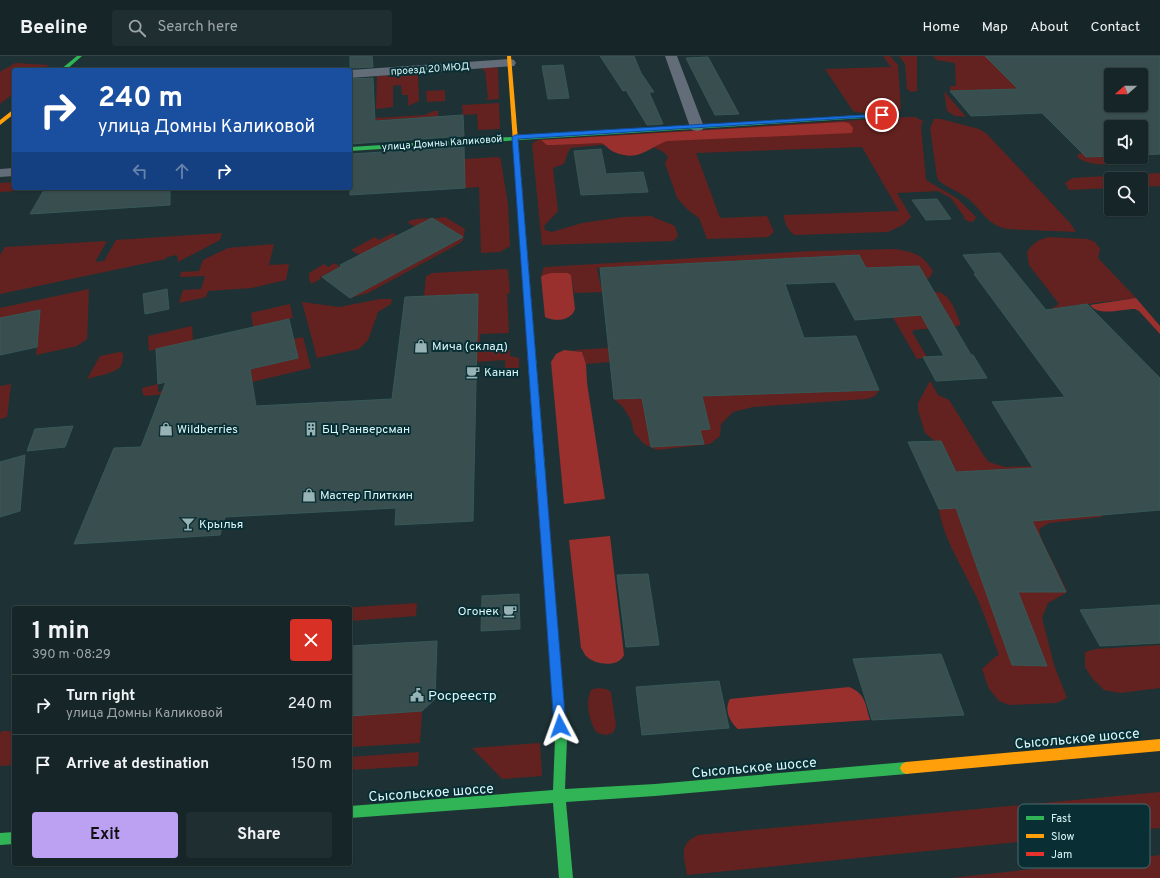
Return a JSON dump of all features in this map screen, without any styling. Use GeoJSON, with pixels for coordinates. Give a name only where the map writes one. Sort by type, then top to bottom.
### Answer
{"type":"FeatureCollection","features":[{"type":"Feature","properties":{"kind":"street"},"geometry":{"type":"LineString","coordinates":[[65,68],[80,56]]}},
{"type":"Feature","properties":{"kind":"street"},"geometry":{"type":"LineString","coordinates":[[671,56],[697,126]]}},
{"type":"Feature","properties":{"kind":"street"},"geometry":{"type":"LineString","coordinates":[[510,60],[561,739],[559,796],[566,878]]}},
{"type":"Feature","properties":{"kind":"street","name":"проезд 20 МЮД"},"geometry":{"type":"LineString","coordinates":[[352,74],[510,60]]}},
{"type":"Feature","properties":{"kind":"street"},"geometry":{"type":"LineString","coordinates":[[0,122],[12,113]]}},
{"type":"Feature","properties":{"kind":"street","name":"улица Домны Каликовой"},"geometry":{"type":"LineString","coordinates":[[352,148],[894,114]]}},
{"type":"Feature","properties":{"kind":"street"},"geometry":{"type":"LineString","coordinates":[[0,173],[12,172]]}},
{"type":"Feature","properties":{"kind":"street","name":"Сысольское шоссе"},"geometry":{"type":"LineString","coordinates":[[352,812],[663,789],[1160,745]]}},
{"type":"Feature","properties":{"kind":"street"},"geometry":{"type":"LineString","coordinates":[[0,839],[12,838]]}},
{"type":"Feature","properties":{"kind":"shaded area"},"geometry":{"type":"Polygon","coordinates":[[[883,56],[890,56],[898,65],[901,109],[898,111],[878,113],[853,111],[825,69],[891,67],[883,56]]]}},
{"type":"Feature","properties":{"kind":"shaded area"},"geometry":{"type":"Polygon","coordinates":[[[899,56],[917,56],[917,91],[911,92],[907,89],[905,64],[899,56]]]}},
{"type":"Feature","properties":{"kind":"shaded area"},"geometry":{"type":"Polygon","coordinates":[[[933,56],[985,56],[1018,89],[950,91],[950,86],[956,86],[955,63],[936,60],[933,56]]]}},
{"type":"Feature","properties":{"kind":"shaded area"},"geometry":{"type":"Polygon","coordinates":[[[15,63],[49,65],[45,68],[12,68],[12,95],[0,104],[0,72],[15,63]]]}},
{"type":"Feature","properties":{"kind":"shaded area"},"geometry":{"type":"Polygon","coordinates":[[[483,68],[498,68],[499,99],[485,100],[488,98],[485,71],[483,68]]]}},
{"type":"Feature","properties":{"kind":"shaded area"},"geometry":{"type":"Polygon","coordinates":[[[387,75],[388,77],[418,75],[419,101],[408,106],[408,95],[402,95],[401,85],[393,86],[393,107],[376,109],[377,76],[387,75]]]}},
{"type":"Feature","properties":{"kind":"shaded area"},"geometry":{"type":"Polygon","coordinates":[[[445,90],[445,101],[427,102],[426,91],[445,90]]]}},
{"type":"Feature","properties":{"kind":"shaded area"},"geometry":{"type":"Polygon","coordinates":[[[944,91],[966,117],[955,116],[947,111],[944,91]]]}},
{"type":"Feature","properties":{"kind":"shaded area"},"geometry":{"type":"Polygon","coordinates":[[[499,103],[500,129],[478,130],[477,114],[463,115],[462,105],[499,103]]]}},
{"type":"Feature","properties":{"kind":"shaded area"},"geometry":{"type":"Polygon","coordinates":[[[438,111],[438,117],[360,121],[360,119],[425,115],[438,111]]]}},
{"type":"Feature","properties":{"kind":"shaded area"},"geometry":{"type":"Polygon","coordinates":[[[915,117],[923,121],[921,127],[926,180],[958,199],[976,217],[974,221],[970,222],[962,218],[965,218],[951,198],[938,191],[897,193],[911,217],[903,225],[888,232],[795,235],[787,226],[784,220],[784,215],[899,211],[862,147],[696,153],[720,218],[767,216],[774,232],[768,237],[707,239],[699,218],[688,210],[677,198],[665,163],[668,157],[650,146],[637,144],[608,144],[571,148],[564,164],[553,168],[558,211],[544,226],[545,230],[552,232],[582,223],[623,217],[651,216],[675,226],[678,236],[673,241],[542,245],[532,144],[537,140],[915,117]]]}},
{"type":"Feature","properties":{"kind":"shaded area"},"geometry":{"type":"Polygon","coordinates":[[[934,119],[941,119],[979,129],[987,134],[1070,223],[1076,232],[1007,229],[1000,227],[989,220],[966,197],[939,181],[937,177],[930,128],[934,119]]]}},
{"type":"Feature","properties":{"kind":"shaded area"},"geometry":{"type":"Polygon","coordinates":[[[843,122],[849,123],[853,128],[852,133],[667,141],[642,153],[630,156],[614,152],[601,143],[547,145],[541,140],[843,122]]]}},
{"type":"Feature","properties":{"kind":"shaded area"},"geometry":{"type":"Polygon","coordinates":[[[1083,153],[1104,156],[1104,164],[1083,161],[1077,157],[1079,154],[1083,153]]]}},
{"type":"Feature","properties":{"kind":"shaded area"},"geometry":{"type":"Polygon","coordinates":[[[498,157],[501,159],[508,204],[510,246],[500,252],[481,253],[479,187],[465,188],[465,166],[352,166],[498,157]]]}},
{"type":"Feature","properties":{"kind":"shaded area"},"geometry":{"type":"Polygon","coordinates":[[[1160,173],[1160,186],[1148,187],[1148,174],[1160,173]]]}},
{"type":"Feature","properties":{"kind":"shaded area"},"geometry":{"type":"Polygon","coordinates":[[[1104,176],[1104,188],[1069,190],[1065,183],[1072,178],[1104,176]]]}},
{"type":"Feature","properties":{"kind":"shaded area"},"geometry":{"type":"Polygon","coordinates":[[[12,182],[12,190],[30,190],[0,192],[0,183],[12,182]]]}},
{"type":"Feature","properties":{"kind":"shaded area"},"geometry":{"type":"Polygon","coordinates":[[[445,217],[465,229],[463,240],[460,243],[368,293],[350,298],[463,237],[434,219],[417,228],[407,222],[416,219],[445,217]]]}},
{"type":"Feature","properties":{"kind":"shaded area"},"geometry":{"type":"Polygon","coordinates":[[[222,233],[220,240],[178,262],[177,255],[167,257],[166,259],[0,294],[0,255],[5,247],[107,241],[95,262],[104,261],[116,240],[222,233]]]}},
{"type":"Feature","properties":{"kind":"shaded area"},"geometry":{"type":"Polygon","coordinates":[[[393,233],[399,237],[361,256],[351,250],[375,237],[379,240],[393,233]]]}},
{"type":"Feature","properties":{"kind":"shaded area"},"geometry":{"type":"Polygon","coordinates":[[[1049,237],[1088,239],[1095,242],[1100,249],[1098,258],[1136,298],[1063,307],[1048,311],[1059,304],[1029,265],[1027,252],[1036,242],[1049,237]]]}},
{"type":"Feature","properties":{"kind":"shaded area"},"geometry":{"type":"Polygon","coordinates":[[[274,244],[269,265],[289,264],[286,280],[252,288],[208,291],[206,297],[179,303],[183,290],[201,289],[205,276],[180,277],[181,272],[199,271],[203,260],[228,248],[274,244]]]}},
{"type":"Feature","properties":{"kind":"shaded area"},"geometry":{"type":"Polygon","coordinates":[[[895,249],[907,251],[921,257],[933,271],[927,279],[919,266],[871,268],[893,311],[919,311],[953,324],[934,292],[940,293],[948,298],[954,307],[960,322],[960,325],[957,326],[914,330],[912,332],[927,357],[917,359],[859,255],[597,268],[603,292],[574,293],[571,275],[541,277],[545,267],[812,251],[895,249]]]}},
{"type":"Feature","properties":{"kind":"shaded area"},"geometry":{"type":"Polygon","coordinates":[[[335,263],[340,267],[320,277],[322,278],[311,284],[309,273],[324,264],[328,267],[335,263]]]}},
{"type":"Feature","properties":{"kind":"shaded area"},"geometry":{"type":"Polygon","coordinates":[[[508,270],[510,293],[507,294],[509,333],[480,334],[480,345],[477,345],[424,297],[426,276],[433,273],[508,270]]]}},
{"type":"Feature","properties":{"kind":"shaded area"},"geometry":{"type":"Polygon","coordinates":[[[551,273],[567,273],[571,275],[575,309],[570,316],[558,320],[545,317],[541,277],[551,273]]]}},
{"type":"Feature","properties":{"kind":"shaded area"},"geometry":{"type":"Polygon","coordinates":[[[89,289],[87,339],[77,346],[36,355],[40,310],[0,318],[0,308],[89,289]]]}},
{"type":"Feature","properties":{"kind":"shaded area"},"geometry":{"type":"Polygon","coordinates":[[[1136,298],[1160,326],[1160,334],[1139,311],[1135,309],[1105,312],[1094,309],[1090,305],[1136,298]]]}},
{"type":"Feature","properties":{"kind":"shaded area"},"geometry":{"type":"Polygon","coordinates":[[[380,299],[392,299],[391,304],[378,312],[368,340],[359,349],[317,358],[302,302],[339,307],[380,299]]]}},
{"type":"Feature","properties":{"kind":"shaded area"},"geometry":{"type":"Polygon","coordinates":[[[290,304],[293,318],[253,327],[251,313],[290,304]]]}},
{"type":"Feature","properties":{"kind":"shaded area"},"geometry":{"type":"Polygon","coordinates":[[[192,326],[193,341],[149,351],[148,336],[192,326]]]}},
{"type":"Feature","properties":{"kind":"shaded area"},"geometry":{"type":"Polygon","coordinates":[[[303,337],[311,368],[252,382],[250,369],[298,358],[294,339],[303,337]]]}},
{"type":"Feature","properties":{"kind":"shaded area"},"geometry":{"type":"Polygon","coordinates":[[[609,348],[610,362],[586,364],[582,352],[573,350],[609,348]]]}},
{"type":"Feature","properties":{"kind":"shaded area"},"geometry":{"type":"Polygon","coordinates":[[[510,350],[510,356],[519,358],[519,368],[505,368],[505,360],[476,362],[477,351],[510,350]]]}},
{"type":"Feature","properties":{"kind":"shaded area"},"geometry":{"type":"Polygon","coordinates":[[[564,350],[582,352],[586,364],[587,383],[605,499],[564,504],[551,362],[556,354],[564,350]]]}},
{"type":"Feature","properties":{"kind":"shaded area"},"geometry":{"type":"Polygon","coordinates":[[[119,352],[123,353],[123,358],[121,366],[118,369],[110,373],[87,379],[100,356],[119,352]]]}},
{"type":"Feature","properties":{"kind":"shaded area"},"geometry":{"type":"Polygon","coordinates":[[[209,379],[210,390],[145,396],[143,394],[142,388],[158,384],[158,392],[209,379]]]}},
{"type":"Feature","properties":{"kind":"shaded area"},"geometry":{"type":"Polygon","coordinates":[[[930,381],[938,395],[949,400],[989,462],[1005,467],[1064,465],[1102,516],[1049,523],[1039,529],[1041,538],[1067,591],[1048,603],[1042,618],[1054,665],[1067,698],[1056,703],[1009,705],[999,701],[989,689],[982,669],[999,655],[979,603],[952,549],[944,529],[939,509],[974,506],[941,441],[935,441],[925,433],[918,410],[918,403],[930,381]]]}},
{"type":"Feature","properties":{"kind":"shaded area"},"geometry":{"type":"Polygon","coordinates":[[[11,384],[7,417],[0,419],[0,386],[11,384]]]}},
{"type":"Feature","properties":{"kind":"shaded area"},"geometry":{"type":"Polygon","coordinates":[[[879,390],[875,396],[867,399],[753,407],[733,412],[721,424],[720,436],[710,444],[657,450],[644,444],[634,433],[631,420],[623,407],[614,399],[879,390]]]}},
{"type":"Feature","properties":{"kind":"shaded area"},"geometry":{"type":"Polygon","coordinates":[[[610,536],[624,655],[617,662],[606,664],[590,659],[585,655],[581,648],[569,540],[610,536]]]}},
{"type":"Feature","properties":{"kind":"shaded area"},"geometry":{"type":"Polygon","coordinates":[[[417,603],[416,616],[352,621],[352,607],[417,603]]]}},
{"type":"Feature","properties":{"kind":"shaded area"},"geometry":{"type":"Polygon","coordinates":[[[1160,645],[1160,688],[1120,693],[1104,690],[1092,678],[1085,667],[1085,652],[1096,649],[1160,645]]]}},
{"type":"Feature","properties":{"kind":"shaded area"},"geometry":{"type":"Polygon","coordinates":[[[849,687],[862,696],[866,704],[870,720],[738,729],[728,715],[727,707],[730,699],[849,687]]]}},
{"type":"Feature","properties":{"kind":"shaded area"},"geometry":{"type":"Polygon","coordinates":[[[597,688],[606,689],[611,692],[616,726],[613,733],[606,735],[597,733],[590,718],[588,706],[589,695],[591,690],[597,688]]]}},
{"type":"Feature","properties":{"kind":"shaded area"},"geometry":{"type":"Polygon","coordinates":[[[422,711],[420,743],[352,747],[352,716],[422,711]]]}},
{"type":"Feature","properties":{"kind":"shaded area"},"geometry":{"type":"Polygon","coordinates":[[[2,731],[12,731],[12,765],[0,766],[0,733],[2,731]]]}},
{"type":"Feature","properties":{"kind":"shaded area"},"geometry":{"type":"Polygon","coordinates":[[[540,743],[542,776],[502,779],[472,748],[540,743]]]}},
{"type":"Feature","properties":{"kind":"shaded area"},"geometry":{"type":"Polygon","coordinates":[[[419,752],[418,766],[352,770],[352,757],[419,752]]]}},
{"type":"Feature","properties":{"kind":"shaded area"},"geometry":{"type":"Polygon","coordinates":[[[1160,792],[1160,828],[1150,829],[1150,804],[1031,804],[1160,792]]]}},
{"type":"Feature","properties":{"kind":"shaded area"},"geometry":{"type":"Polygon","coordinates":[[[1018,805],[1018,842],[687,875],[684,856],[685,847],[687,842],[698,835],[1018,805]]]}},
{"type":"Feature","properties":{"kind":"shaded area"},"geometry":{"type":"Polygon","coordinates":[[[1160,855],[1160,878],[951,878],[1042,868],[1150,868],[1150,856],[1160,855]]]}},
{"type":"Feature","properties":{"kind":"building"},"geometry":{"type":"Polygon","coordinates":[[[350,56],[372,56],[373,67],[350,68],[350,56]]]}},
{"type":"Feature","properties":{"kind":"building"},"geometry":{"type":"Polygon","coordinates":[[[600,56],[634,56],[641,73],[654,92],[649,92],[663,124],[647,125],[626,90],[623,91],[600,56]]]}},
{"type":"Feature","properties":{"kind":"building"},"geometry":{"type":"Polygon","coordinates":[[[985,56],[1160,56],[1160,154],[1148,155],[1148,120],[1104,120],[1104,156],[1086,157],[1042,113],[971,116],[950,91],[1018,89],[985,56]]]}},
{"type":"Feature","properties":{"kind":"building"},"geometry":{"type":"Polygon","coordinates":[[[708,57],[739,114],[715,115],[686,58],[708,57]]]}},
{"type":"Feature","properties":{"kind":"building"},"geometry":{"type":"Polygon","coordinates":[[[563,65],[569,98],[548,99],[542,66],[563,65]]]}},
{"type":"Feature","properties":{"kind":"building"},"geometry":{"type":"Polygon","coordinates":[[[373,78],[375,121],[463,115],[464,136],[352,144],[352,79],[373,78]]]}},
{"type":"Feature","properties":{"kind":"building"},"geometry":{"type":"Polygon","coordinates":[[[464,147],[465,188],[350,195],[350,190],[352,190],[352,154],[464,147]]]}},
{"type":"Feature","properties":{"kind":"building"},"geometry":{"type":"Polygon","coordinates":[[[601,149],[606,174],[643,172],[648,192],[581,195],[574,151],[601,149]]]}},
{"type":"Feature","properties":{"kind":"building"},"geometry":{"type":"Polygon","coordinates":[[[44,190],[170,190],[170,205],[30,214],[44,190]]]}},
{"type":"Feature","properties":{"kind":"building"},"geometry":{"type":"Polygon","coordinates":[[[937,199],[951,219],[926,220],[912,200],[937,199]]]}},
{"type":"Feature","properties":{"kind":"building"},"geometry":{"type":"Polygon","coordinates":[[[432,218],[463,237],[350,298],[322,277],[342,266],[340,265],[432,218]]]}},
{"type":"Feature","properties":{"kind":"building"},"geometry":{"type":"Polygon","coordinates":[[[1000,253],[1046,310],[1087,304],[1160,378],[1160,510],[1032,521],[1066,592],[1018,592],[1047,666],[1012,665],[956,508],[939,509],[908,442],[941,441],[956,472],[1033,468],[992,402],[1065,397],[974,274],[976,274],[963,255],[1000,253]]]}},
{"type":"Feature","properties":{"kind":"building"},"geometry":{"type":"Polygon","coordinates":[[[859,255],[866,268],[919,266],[971,355],[973,355],[987,378],[936,381],[923,357],[944,356],[921,315],[855,320],[835,282],[785,284],[804,338],[856,336],[879,390],[702,396],[710,429],[700,430],[704,444],[651,447],[642,398],[614,399],[600,268],[859,255]]]}},
{"type":"Feature","properties":{"kind":"building"},"geometry":{"type":"Polygon","coordinates":[[[167,289],[169,309],[145,314],[143,294],[167,289]]]}},
{"type":"Feature","properties":{"kind":"building","name":"БЦ Ранверсман"},"geometry":{"type":"Polygon","coordinates":[[[478,294],[473,521],[395,525],[396,508],[225,517],[220,535],[74,544],[114,448],[141,447],[166,382],[158,384],[156,349],[289,319],[298,358],[250,369],[256,406],[392,399],[405,297],[478,294]]]}},
{"type":"Feature","properties":{"kind":"building"},"geometry":{"type":"Polygon","coordinates":[[[40,310],[37,347],[0,355],[0,318],[40,310]]]}},
{"type":"Feature","properties":{"kind":"building"},"geometry":{"type":"Polygon","coordinates":[[[73,426],[65,447],[27,451],[35,429],[73,426]]]}},
{"type":"Feature","properties":{"kind":"building"},"geometry":{"type":"Polygon","coordinates":[[[25,455],[20,511],[0,517],[0,462],[25,455]]]}},
{"type":"Feature","properties":{"kind":"building"},"geometry":{"type":"Polygon","coordinates":[[[648,574],[659,645],[626,647],[617,575],[648,574]]]}},
{"type":"Feature","properties":{"kind":"building"},"geometry":{"type":"Polygon","coordinates":[[[519,594],[520,629],[481,631],[482,596],[519,594]]]}},
{"type":"Feature","properties":{"kind":"building"},"geometry":{"type":"Polygon","coordinates":[[[1160,605],[1160,643],[1100,646],[1080,610],[1160,605]]]}},
{"type":"Feature","properties":{"kind":"building"},"geometry":{"type":"Polygon","coordinates":[[[437,641],[435,699],[422,711],[352,716],[352,646],[437,641]]]}},
{"type":"Feature","properties":{"kind":"building"},"geometry":{"type":"Polygon","coordinates":[[[941,654],[964,715],[872,720],[853,659],[941,654]]]}},
{"type":"Feature","properties":{"kind":"building"},"geometry":{"type":"Polygon","coordinates":[[[719,681],[729,728],[642,735],[636,687],[719,681]]]}},
{"type":"Feature","properties":{"kind":"traffic: fast"},"geometry":{"type":"LineString","coordinates":[[65,68],[80,56]]}},
{"type":"Feature","properties":{"kind":"traffic: fast"},"geometry":{"type":"LineString","coordinates":[[352,149],[894,115]]}},
{"type":"Feature","properties":{"kind":"traffic: fast"},"geometry":{"type":"LineString","coordinates":[[520,200],[541,479]]}},
{"type":"Feature","properties":{"kind":"traffic: fast"},"geometry":{"type":"LineString","coordinates":[[352,812],[559,796],[561,739],[550,598]]}},
{"type":"Feature","properties":{"kind":"traffic: fast"},"geometry":{"type":"LineString","coordinates":[[566,878],[559,796],[655,790],[906,768]]}},
{"type":"Feature","properties":{"kind":"traffic: fast"},"geometry":{"type":"LineString","coordinates":[[0,839],[12,838]]}},
{"type":"Feature","properties":{"kind":"traffic: slow"},"geometry":{"type":"LineString","coordinates":[[509,56],[520,200]]}},
{"type":"Feature","properties":{"kind":"traffic: slow"},"geometry":{"type":"LineString","coordinates":[[0,123],[12,113]]}},
{"type":"Feature","properties":{"kind":"traffic: slow"},"geometry":{"type":"LineString","coordinates":[[906,768],[1160,745]]}},
{"type":"Feature","properties":{"kind":"traffic: jam"},"geometry":{"type":"LineString","coordinates":[[541,479],[550,598]]}},
{"type":"Feature","properties":{"kind":"place","name":"Мича (склад)"},"geometry":{"type":"Point","coordinates":[421,346]}},
{"type":"Feature","properties":{"kind":"place","name":"Канан"},"geometry":{"type":"Point","coordinates":[473,372]}},
{"type":"Feature","properties":{"kind":"place","name":"Wildberries"},"geometry":{"type":"Point","coordinates":[166,429]}},
{"type":"Feature","properties":{"kind":"place","name":"БЦ Ранверсман"},"geometry":{"type":"Point","coordinates":[311,429]}},
{"type":"Feature","properties":{"kind":"place","name":"Мастер Плиткин"},"geometry":{"type":"Point","coordinates":[309,495]}},
{"type":"Feature","properties":{"kind":"place","name":"Крылья"},"geometry":{"type":"Point","coordinates":[188,524]}},
{"type":"Feature","properties":{"kind":"place","name":"Огонек"},"geometry":{"type":"Point","coordinates":[510,611]}},
{"type":"Feature","properties":{"kind":"place","name":"Росреестр"},"geometry":{"type":"Point","coordinates":[417,695]}},
{"type":"Feature","properties":{"kind":"route"},"geometry":{"type":"LineString","coordinates":[[560,726],[515,137],[882,115]]}}]}
